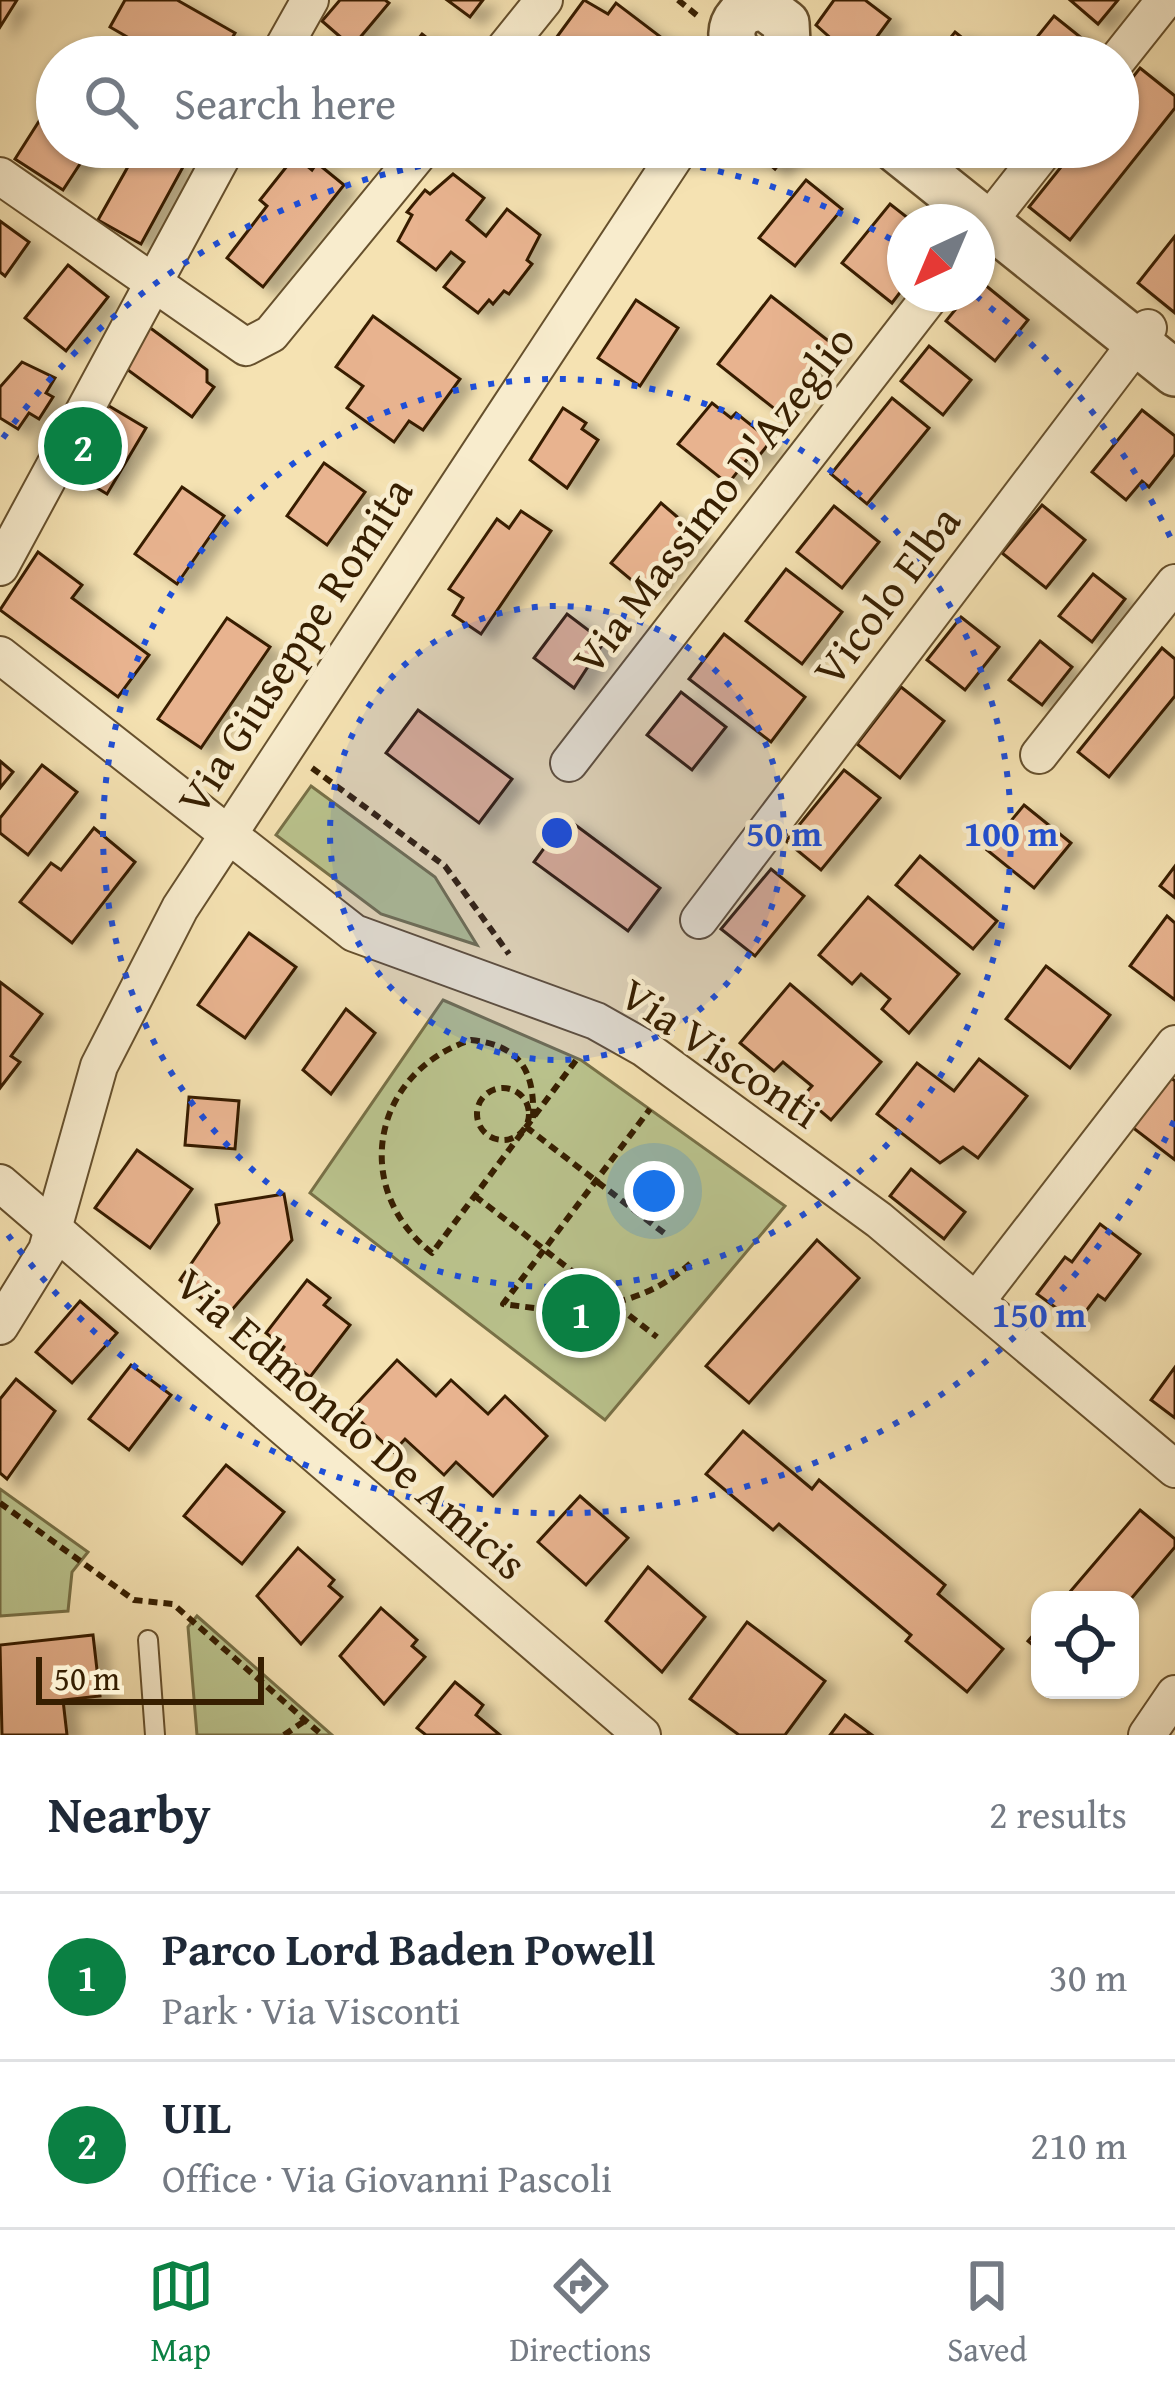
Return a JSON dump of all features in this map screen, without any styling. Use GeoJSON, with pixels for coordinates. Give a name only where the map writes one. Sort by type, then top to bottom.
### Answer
{"type":"FeatureCollection","features":[{"type":"Feature","properties":{"kind":"street"},"geometry":{"type":"LineString","coordinates":[[290,36],[310,0]]}},
{"type":"Feature","properties":{"kind":"street"},"geometry":{"type":"LineString","coordinates":[[514,36],[544,0]]}},
{"type":"Feature","properties":{"kind":"street"},"geometry":{"type":"LineString","coordinates":[[1139,38],[1165,14]]}},
{"type":"Feature","properties":{"kind":"street"},"geometry":{"type":"LineString","coordinates":[[0,567],[215,168]]}},
{"type":"Feature","properties":{"kind":"street"},"geometry":{"type":"LineString","coordinates":[[0,176],[236,344],[254,346],[271,334],[407,168]]}},
{"type":"Feature","properties":{"kind":"street","name":"Via Giuseppe Romita"},"geometry":{"type":"LineString","coordinates":[[0,1326],[38,1268],[55,1229],[99,1066],[170,927],[225,835],[667,168]]}},
{"type":"Feature","properties":{"kind":"street"},"geometry":{"type":"LineString","coordinates":[[919,168],[964,204]]}},
{"type":"Feature","properties":{"kind":"street"},"geometry":{"type":"LineString","coordinates":[[940,168],[972,204]]}},
{"type":"Feature","properties":{"kind":"street"},"geometry":{"type":"LineString","coordinates":[[995,214],[1031,168]]}},
{"type":"Feature","properties":{"kind":"street"},"geometry":{"type":"LineString","coordinates":[[995,228],[1154,340],[1175,373]]}},
{"type":"Feature","properties":{"kind":"street","name":"Via Massimo D'Azeglio"},"geometry":{"type":"LineString","coordinates":[[569,763],[918,312]]}},
{"type":"Feature","properties":{"kind":"street","name":"Vicolo Elba"},"geometry":{"type":"LineString","coordinates":[[700,920],[1154,340]]}},
{"type":"Feature","properties":{"kind":"street"},"geometry":{"type":"LineString","coordinates":[[1039,754],[1175,583]]}},
{"type":"Feature","properties":{"kind":"street","name":"Via Visconti"},"geometry":{"type":"LineString","coordinates":[[0,655],[354,934],[627,1038],[879,1220],[1175,1469]]}},
{"type":"Feature","properties":{"kind":"street"},"geometry":{"type":"LineString","coordinates":[[977,1300],[1175,1045]]}},
{"type":"Feature","properties":{"kind":"street","name":"Via Edmondo De Amicis"},"geometry":{"type":"LineString","coordinates":[[0,1183],[642,1735]]}},
{"type":"Feature","properties":{"kind":"street"},"geometry":{"type":"LineString","coordinates":[[1147,1735],[1175,1694]]}},
{"type":"Feature","properties":{"kind":"lane"},"geometry":{"type":"LineString","coordinates":[[148,1640],[155,1735]]}},
{"type":"Feature","properties":{"kind":"path"},"geometry":{"type":"LineString","coordinates":[[304,762],[446,866],[520,970]]}},
{"type":"Feature","properties":{"kind":"path"},"geometry":{"type":"LineString","coordinates":[[322,795],[332,782]]}},
{"type":"Feature","properties":{"kind":"path"},"geometry":{"type":"LineString","coordinates":[[532,1118],[531,1074],[508,1049],[493,1042],[453,1046],[408,1083],[387,1119],[380,1143],[385,1189],[395,1215],[432,1253],[577,1059]]}},
{"type":"Feature","properties":{"kind":"path"},"geometry":{"type":"LineString","coordinates":[[497,1090],[515,1092],[527,1106],[526,1127],[514,1138],[492,1138],[478,1123],[480,1102],[497,1090]]}},
{"type":"Feature","properties":{"kind":"path"},"geometry":{"type":"LineString","coordinates":[[549,1310],[503,1304],[650,1109]]}},
{"type":"Feature","properties":{"kind":"path"},"geometry":{"type":"LineString","coordinates":[[526,1127],[664,1233]]}},
{"type":"Feature","properties":{"kind":"path"},"geometry":{"type":"LineString","coordinates":[[474,1195],[657,1336]]}},
{"type":"Feature","properties":{"kind":"path"},"geometry":{"type":"LineString","coordinates":[[572,1307],[613,1303],[654,1290],[693,1261]]}},
{"type":"Feature","properties":{"kind":"path"},"geometry":{"type":"LineString","coordinates":[[0,1503],[134,1600],[172,1604],[322,1735]]}},
{"type":"Feature","properties":{"kind":"path"},"geometry":{"type":"LineString","coordinates":[[284,1735],[305,1720]]}},
{"type":"Feature","properties":{"kind":"green space"},"geometry":{"type":"Polygon","coordinates":[[[311,786],[435,877],[477,945],[381,914],[276,835],[311,786]]]}},
{"type":"Feature","properties":{"kind":"green space"},"geometry":{"type":"Polygon","coordinates":[[[443,1000],[581,1060],[785,1206],[605,1420],[310,1193],[443,1000]]]}},
{"type":"Feature","properties":{"kind":"green space"},"geometry":{"type":"Polygon","coordinates":[[[0,1489],[88,1552],[72,1572],[68,1611],[0,1616],[0,1489]]]}},
{"type":"Feature","properties":{"kind":"green space"},"geometry":{"type":"Polygon","coordinates":[[[197,1616],[332,1735],[197,1735],[188,1627],[197,1616]]]}},
{"type":"Feature","properties":{"kind":"building"},"geometry":{"type":"Polygon","coordinates":[[[0,0],[17,0],[0,27],[0,0]]]}},
{"type":"Feature","properties":{"kind":"building"},"geometry":{"type":"Polygon","coordinates":[[[125,0],[177,0],[235,33],[126,36],[110,27],[125,0]]]}},
{"type":"Feature","properties":{"kind":"building"},"geometry":{"type":"Polygon","coordinates":[[[340,0],[389,3],[361,36],[339,36],[322,21],[340,0]]]}},
{"type":"Feature","properties":{"kind":"building"},"geometry":{"type":"Polygon","coordinates":[[[447,0],[483,0],[470,17],[447,0]]]}},
{"type":"Feature","properties":{"kind":"building"},"geometry":{"type":"Polygon","coordinates":[[[584,0],[608,14],[616,3],[659,36],[558,36],[584,0]]]}},
{"type":"Feature","properties":{"kind":"building"},"geometry":{"type":"Polygon","coordinates":[[[834,0],[865,0],[890,19],[877,36],[828,36],[816,25],[834,0]]]}},
{"type":"Feature","properties":{"kind":"building"},"geometry":{"type":"Polygon","coordinates":[[[1070,0],[1118,0],[1098,24],[1070,0]]]}},
{"type":"Feature","properties":{"kind":"building"},"geometry":{"type":"Polygon","coordinates":[[[1054,16],[1079,36],[1038,36],[1054,16]]]}},
{"type":"Feature","properties":{"kind":"building"},"geometry":{"type":"Polygon","coordinates":[[[1139,69],[1175,96],[1175,108],[1139,153],[1139,69]]]}},
{"type":"Feature","properties":{"kind":"building"},"geometry":{"type":"Polygon","coordinates":[[[36,126],[36,168],[77,168],[63,190],[15,159],[36,126]]]}},
{"type":"Feature","properties":{"kind":"building"},"geometry":{"type":"Polygon","coordinates":[[[127,168],[182,168],[141,244],[98,220],[127,168]]]}},
{"type":"Feature","properties":{"kind":"building"},"geometry":{"type":"Polygon","coordinates":[[[285,168],[323,168],[344,185],[263,287],[227,258],[267,206],[260,200],[285,168]]]}},
{"type":"Feature","properties":{"kind":"building"},"geometry":{"type":"Polygon","coordinates":[[[1060,168],[1127,168],[1070,240],[1029,207],[1060,168]]]}},
{"type":"Feature","properties":{"kind":"building"},"geometry":{"type":"Polygon","coordinates":[[[453,174],[484,198],[467,220],[486,236],[507,209],[540,235],[527,260],[532,264],[509,294],[504,291],[493,304],[489,300],[478,313],[444,287],[464,262],[451,252],[436,270],[398,241],[412,215],[407,212],[425,190],[430,194],[453,174]]]}},
{"type":"Feature","properties":{"kind":"building"},"geometry":{"type":"Polygon","coordinates":[[[806,180],[842,209],[795,266],[759,238],[806,180]]]}},
{"type":"Feature","properties":{"kind":"building"},"geometry":{"type":"Polygon","coordinates":[[[887,208],[887,299],[842,263],[887,208]]]}},
{"type":"Feature","properties":{"kind":"building"},"geometry":{"type":"Polygon","coordinates":[[[0,221],[29,242],[5,276],[0,272],[0,221]]]}},
{"type":"Feature","properties":{"kind":"building"},"geometry":{"type":"Polygon","coordinates":[[[1175,236],[1175,313],[1138,283],[1175,236]]]}},
{"type":"Feature","properties":{"kind":"building"},"geometry":{"type":"Polygon","coordinates":[[[68,265],[108,297],[66,351],[25,318],[68,265]]]}},
{"type":"Feature","properties":{"kind":"building"},"geometry":{"type":"Polygon","coordinates":[[[995,293],[1028,320],[995,361],[946,321],[953,312],[995,312],[995,293]]]}},
{"type":"Feature","properties":{"kind":"building"},"geometry":{"type":"Polygon","coordinates":[[[771,296],[835,346],[781,414],[718,364],[771,296]]]}},
{"type":"Feature","properties":{"kind":"building"},"geometry":{"type":"Polygon","coordinates":[[[636,300],[678,328],[640,386],[598,358],[636,300]]]}},
{"type":"Feature","properties":{"kind":"building"},"geometry":{"type":"Polygon","coordinates":[[[373,316],[460,379],[423,430],[409,421],[394,442],[347,408],[363,386],[336,367],[373,316]]]}},
{"type":"Feature","properties":{"kind":"building"},"geometry":{"type":"Polygon","coordinates":[[[145,324],[207,370],[207,382],[214,387],[192,417],[117,362],[145,324]]]}},
{"type":"Feature","properties":{"kind":"building"},"geometry":{"type":"Polygon","coordinates":[[[929,346],[971,380],[943,415],[901,381],[929,346]]]}},
{"type":"Feature","properties":{"kind":"building"},"geometry":{"type":"Polygon","coordinates":[[[22,362],[55,378],[46,393],[53,397],[39,419],[29,413],[18,429],[0,418],[0,387],[22,362]]]}},
{"type":"Feature","properties":{"kind":"building"},"geometry":{"type":"Polygon","coordinates":[[[892,398],[929,428],[867,504],[831,474],[892,398]]]}},
{"type":"Feature","properties":{"kind":"building"},"geometry":{"type":"Polygon","coordinates":[[[104,403],[146,428],[107,494],[64,468],[104,403]]]}},
{"type":"Feature","properties":{"kind":"building"},"geometry":{"type":"Polygon","coordinates":[[[712,403],[731,418],[736,413],[771,441],[758,457],[752,453],[728,484],[678,444],[712,403]]]}},
{"type":"Feature","properties":{"kind":"building"},"geometry":{"type":"Polygon","coordinates":[[[563,408],[586,423],[582,429],[598,440],[567,488],[530,460],[563,408]]]}},
{"type":"Feature","properties":{"kind":"building"},"geometry":{"type":"Polygon","coordinates":[[[1142,410],[1175,436],[1175,454],[1149,487],[1142,481],[1126,500],[1092,472],[1142,410]]]}},
{"type":"Feature","properties":{"kind":"building"},"geometry":{"type":"Polygon","coordinates":[[[324,463],[365,492],[327,545],[287,516],[324,463]]]}},
{"type":"Feature","properties":{"kind":"building"},"geometry":{"type":"Polygon","coordinates":[[[182,487],[224,516],[177,584],[135,554],[182,487]]]}},
{"type":"Feature","properties":{"kind":"building"},"geometry":{"type":"Polygon","coordinates":[[[661,503],[696,533],[647,593],[611,563],[661,503]]]}},
{"type":"Feature","properties":{"kind":"building"},"geometry":{"type":"Polygon","coordinates":[[[1042,505],[1085,540],[1046,588],[1002,553],[1042,505]]]}},
{"type":"Feature","properties":{"kind":"building"},"geometry":{"type":"Polygon","coordinates":[[[834,506],[879,542],[842,588],[797,552],[834,506]]]}},
{"type":"Feature","properties":{"kind":"building"},"geometry":{"type":"Polygon","coordinates":[[[521,511],[551,531],[481,634],[453,615],[463,598],[449,589],[497,519],[509,528],[521,511]]]}},
{"type":"Feature","properties":{"kind":"building"},"geometry":{"type":"Polygon","coordinates":[[[38,552],[82,585],[72,598],[149,655],[118,697],[0,610],[38,552]]]}},
{"type":"Feature","properties":{"kind":"building"},"geometry":{"type":"Polygon","coordinates":[[[786,569],[842,612],[802,664],[746,621],[786,569]]]}},
{"type":"Feature","properties":{"kind":"building"},"geometry":{"type":"Polygon","coordinates":[[[1093,574],[1125,599],[1092,642],[1059,616],[1093,574]]]}},
{"type":"Feature","properties":{"kind":"building"},"geometry":{"type":"Polygon","coordinates":[[[567,614],[604,642],[574,688],[534,658],[567,614]]]}},
{"type":"Feature","properties":{"kind":"building"},"geometry":{"type":"Polygon","coordinates":[[[961,617],[999,647],[965,690],[927,660],[961,617]]]}},
{"type":"Feature","properties":{"kind":"building"},"geometry":{"type":"Polygon","coordinates":[[[227,618],[270,647],[201,748],[158,719],[227,618]]]}},
{"type":"Feature","properties":{"kind":"building"},"geometry":{"type":"Polygon","coordinates":[[[724,634],[805,697],[771,742],[689,679],[724,634]]]}},
{"type":"Feature","properties":{"kind":"building"},"geometry":{"type":"Polygon","coordinates":[[[1040,641],[1072,667],[1042,705],[1009,680],[1040,641]]]}},
{"type":"Feature","properties":{"kind":"building"},"geometry":{"type":"Polygon","coordinates":[[[1162,648],[1175,659],[1175,696],[1109,777],[1078,752],[1162,648]]]}},
{"type":"Feature","properties":{"kind":"building"},"geometry":{"type":"Polygon","coordinates":[[[901,687],[944,721],[900,778],[857,744],[901,687]]]}},
{"type":"Feature","properties":{"kind":"building"},"geometry":{"type":"Polygon","coordinates":[[[681,692],[726,727],[692,770],[647,735],[681,692]]]}},
{"type":"Feature","properties":{"kind":"building"},"geometry":{"type":"Polygon","coordinates":[[[418,710],[512,779],[479,823],[386,753],[418,710]]]}},
{"type":"Feature","properties":{"kind":"building"},"geometry":{"type":"Polygon","coordinates":[[[0,761],[13,772],[0,788],[0,761]]]}},
{"type":"Feature","properties":{"kind":"building"},"geometry":{"type":"Polygon","coordinates":[[[42,765],[77,792],[28,855],[0,833],[0,818],[42,765]]]}},
{"type":"Feature","properties":{"kind":"building"},"geometry":{"type":"Polygon","coordinates":[[[844,770],[880,798],[821,870],[786,841],[844,770]]]}},
{"type":"Feature","properties":{"kind":"building"},"geometry":{"type":"Polygon","coordinates":[[[1024,805],[1071,843],[1034,888],[987,850],[1024,805]]]}},
{"type":"Feature","properties":{"kind":"building"},"geometry":{"type":"Polygon","coordinates":[[[566,818],[660,888],[628,931],[534,862],[566,818]]]}},
{"type":"Feature","properties":{"kind":"building"},"geometry":{"type":"Polygon","coordinates":[[[94,828],[135,862],[72,943],[20,902],[51,863],[61,870],[94,828]]]}},
{"type":"Feature","properties":{"kind":"building"},"geometry":{"type":"Polygon","coordinates":[[[920,856],[997,921],[973,949],[896,885],[920,856]]]}},
{"type":"Feature","properties":{"kind":"building"},"geometry":{"type":"Polygon","coordinates":[[[1175,866],[1175,898],[1160,886],[1175,866]]]}},
{"type":"Feature","properties":{"kind":"building"},"geometry":{"type":"Polygon","coordinates":[[[771,869],[804,896],[755,956],[721,929],[771,869]]]}},
{"type":"Feature","properties":{"kind":"building"},"geometry":{"type":"Polygon","coordinates":[[[868,897],[959,974],[909,1033],[882,1009],[890,999],[861,974],[852,984],[819,955],[868,897]]]}},
{"type":"Feature","properties":{"kind":"building"},"geometry":{"type":"Polygon","coordinates":[[[1167,916],[1175,923],[1175,1000],[1130,966],[1167,916]]]}},
{"type":"Feature","properties":{"kind":"building"},"geometry":{"type":"Polygon","coordinates":[[[249,933],[296,967],[245,1038],[198,1005],[249,933]]]}},
{"type":"Feature","properties":{"kind":"building"},"geometry":{"type":"Polygon","coordinates":[[[1046,966],[1110,1015],[1070,1068],[1006,1019],[1046,966]]]}},
{"type":"Feature","properties":{"kind":"building"},"geometry":{"type":"Polygon","coordinates":[[[0,982],[42,1014],[11,1056],[20,1062],[0,1088],[0,982]]]}},
{"type":"Feature","properties":{"kind":"building"},"geometry":{"type":"Polygon","coordinates":[[[790,984],[881,1062],[831,1120],[803,1096],[812,1086],[783,1062],[774,1071],[740,1043],[790,984]]]}},
{"type":"Feature","properties":{"kind":"building"},"geometry":{"type":"Polygon","coordinates":[[[346,1009],[375,1033],[331,1094],[303,1070],[346,1009]]]}},
{"type":"Feature","properties":{"kind":"building"},"geometry":{"type":"Polygon","coordinates":[[[979,1059],[1027,1096],[978,1158],[963,1147],[940,1163],[877,1114],[917,1063],[954,1091],[979,1059]]]}},
{"type":"Feature","properties":{"kind":"building"},"geometry":{"type":"Polygon","coordinates":[[[1170,1077],[1175,1081],[1175,1160],[1132,1127],[1170,1077]]]}},
{"type":"Feature","properties":{"kind":"building"},"geometry":{"type":"Polygon","coordinates":[[[189,1097],[239,1101],[235,1149],[185,1145],[189,1097]]]}},
{"type":"Feature","properties":{"kind":"building"},"geometry":{"type":"Polygon","coordinates":[[[137,1150],[192,1189],[150,1248],[95,1208],[137,1150]]]}},
{"type":"Feature","properties":{"kind":"building"},"geometry":{"type":"Polygon","coordinates":[[[911,1169],[965,1212],[944,1239],[890,1196],[911,1169]]]}},
{"type":"Feature","properties":{"kind":"building"},"geometry":{"type":"Polygon","coordinates":[[[284,1194],[292,1240],[225,1318],[180,1280],[219,1223],[216,1205],[284,1194]]]}},
{"type":"Feature","properties":{"kind":"building"},"geometry":{"type":"Polygon","coordinates":[[[1100,1224],[1140,1254],[1105,1300],[1098,1295],[1077,1323],[1037,1294],[1065,1257],[1072,1262],[1100,1224]]]}},
{"type":"Feature","properties":{"kind":"building"},"geometry":{"type":"Polygon","coordinates":[[[817,1240],[859,1278],[749,1403],[706,1366],[817,1240]]]}},
{"type":"Feature","properties":{"kind":"building"},"geometry":{"type":"Polygon","coordinates":[[[307,1280],[330,1298],[324,1305],[350,1325],[310,1377],[280,1353],[284,1347],[266,1333],[307,1280]]]}},
{"type":"Feature","properties":{"kind":"building"},"geometry":{"type":"Polygon","coordinates":[[[80,1301],[117,1333],[72,1383],[36,1352],[80,1301]]]}},
{"type":"Feature","properties":{"kind":"building"},"geometry":{"type":"Polygon","coordinates":[[[397,1360],[436,1396],[451,1380],[488,1414],[505,1396],[547,1436],[493,1496],[456,1462],[444,1475],[405,1439],[393,1452],[350,1411],[397,1360]]]}},
{"type":"Feature","properties":{"kind":"building"},"geometry":{"type":"Polygon","coordinates":[[[131,1365],[171,1395],[129,1450],[89,1419],[131,1365]]]}},
{"type":"Feature","properties":{"kind":"building"},"geometry":{"type":"Polygon","coordinates":[[[1175,1367],[1175,1418],[1151,1400],[1175,1367]]]}},
{"type":"Feature","properties":{"kind":"building"},"geometry":{"type":"Polygon","coordinates":[[[16,1379],[55,1411],[7,1479],[0,1473],[0,1399],[16,1379]]]}},
{"type":"Feature","properties":{"kind":"building"},"geometry":{"type":"Polygon","coordinates":[[[743,1431],[812,1489],[819,1480],[945,1585],[938,1594],[1003,1649],[967,1692],[906,1641],[911,1635],[779,1524],[773,1530],[706,1474],[743,1431]]]}},
{"type":"Feature","properties":{"kind":"building"},"geometry":{"type":"Polygon","coordinates":[[[226,1465],[284,1512],[242,1564],[184,1516],[226,1465]]]}},
{"type":"Feature","properties":{"kind":"building"},"geometry":{"type":"Polygon","coordinates":[[[580,1496],[628,1538],[586,1585],[538,1542],[580,1496]]]}},
{"type":"Feature","properties":{"kind":"building"},"geometry":{"type":"Polygon","coordinates":[[[1140,1510],[1175,1539],[1175,1547],[1138,1591],[1071,1591],[1140,1510]]]}},
{"type":"Feature","properties":{"kind":"building"},"geometry":{"type":"Polygon","coordinates":[[[298,1548],[334,1580],[329,1586],[342,1597],[301,1644],[257,1596],[298,1548]]]}},
{"type":"Feature","properties":{"kind":"building"},"geometry":{"type":"Polygon","coordinates":[[[648,1567],[705,1617],[662,1672],[606,1621],[648,1567]]]}},
{"type":"Feature","properties":{"kind":"building"},"geometry":{"type":"Polygon","coordinates":[[[381,1608],[417,1640],[412,1646],[425,1657],[384,1704],[340,1656],[381,1608]]]}},
{"type":"Feature","properties":{"kind":"building"},"geometry":{"type":"Polygon","coordinates":[[[747,1622],[825,1681],[785,1735],[739,1735],[690,1699],[747,1622]]]}},
{"type":"Feature","properties":{"kind":"building"},"geometry":{"type":"Polygon","coordinates":[[[93,1635],[100,1696],[63,1700],[67,1735],[2,1735],[0,1645],[93,1635]]]}},
{"type":"Feature","properties":{"kind":"building"},"geometry":{"type":"Polygon","coordinates":[[[455,1682],[483,1705],[476,1715],[500,1735],[426,1735],[417,1728],[455,1682]]]}},
{"type":"Feature","properties":{"kind":"building"},"geometry":{"type":"Polygon","coordinates":[[[845,1715],[872,1735],[830,1735],[845,1715]]]}},
{"type":"Feature","properties":{"kind":"place","name":"UIL"},"geometry":{"type":"Point","coordinates":[83,446]}},
{"type":"Feature","properties":{"kind":"place","name":"Parco Lord Baden Powell"},"geometry":{"type":"Point","coordinates":[581,1313]}}]}
